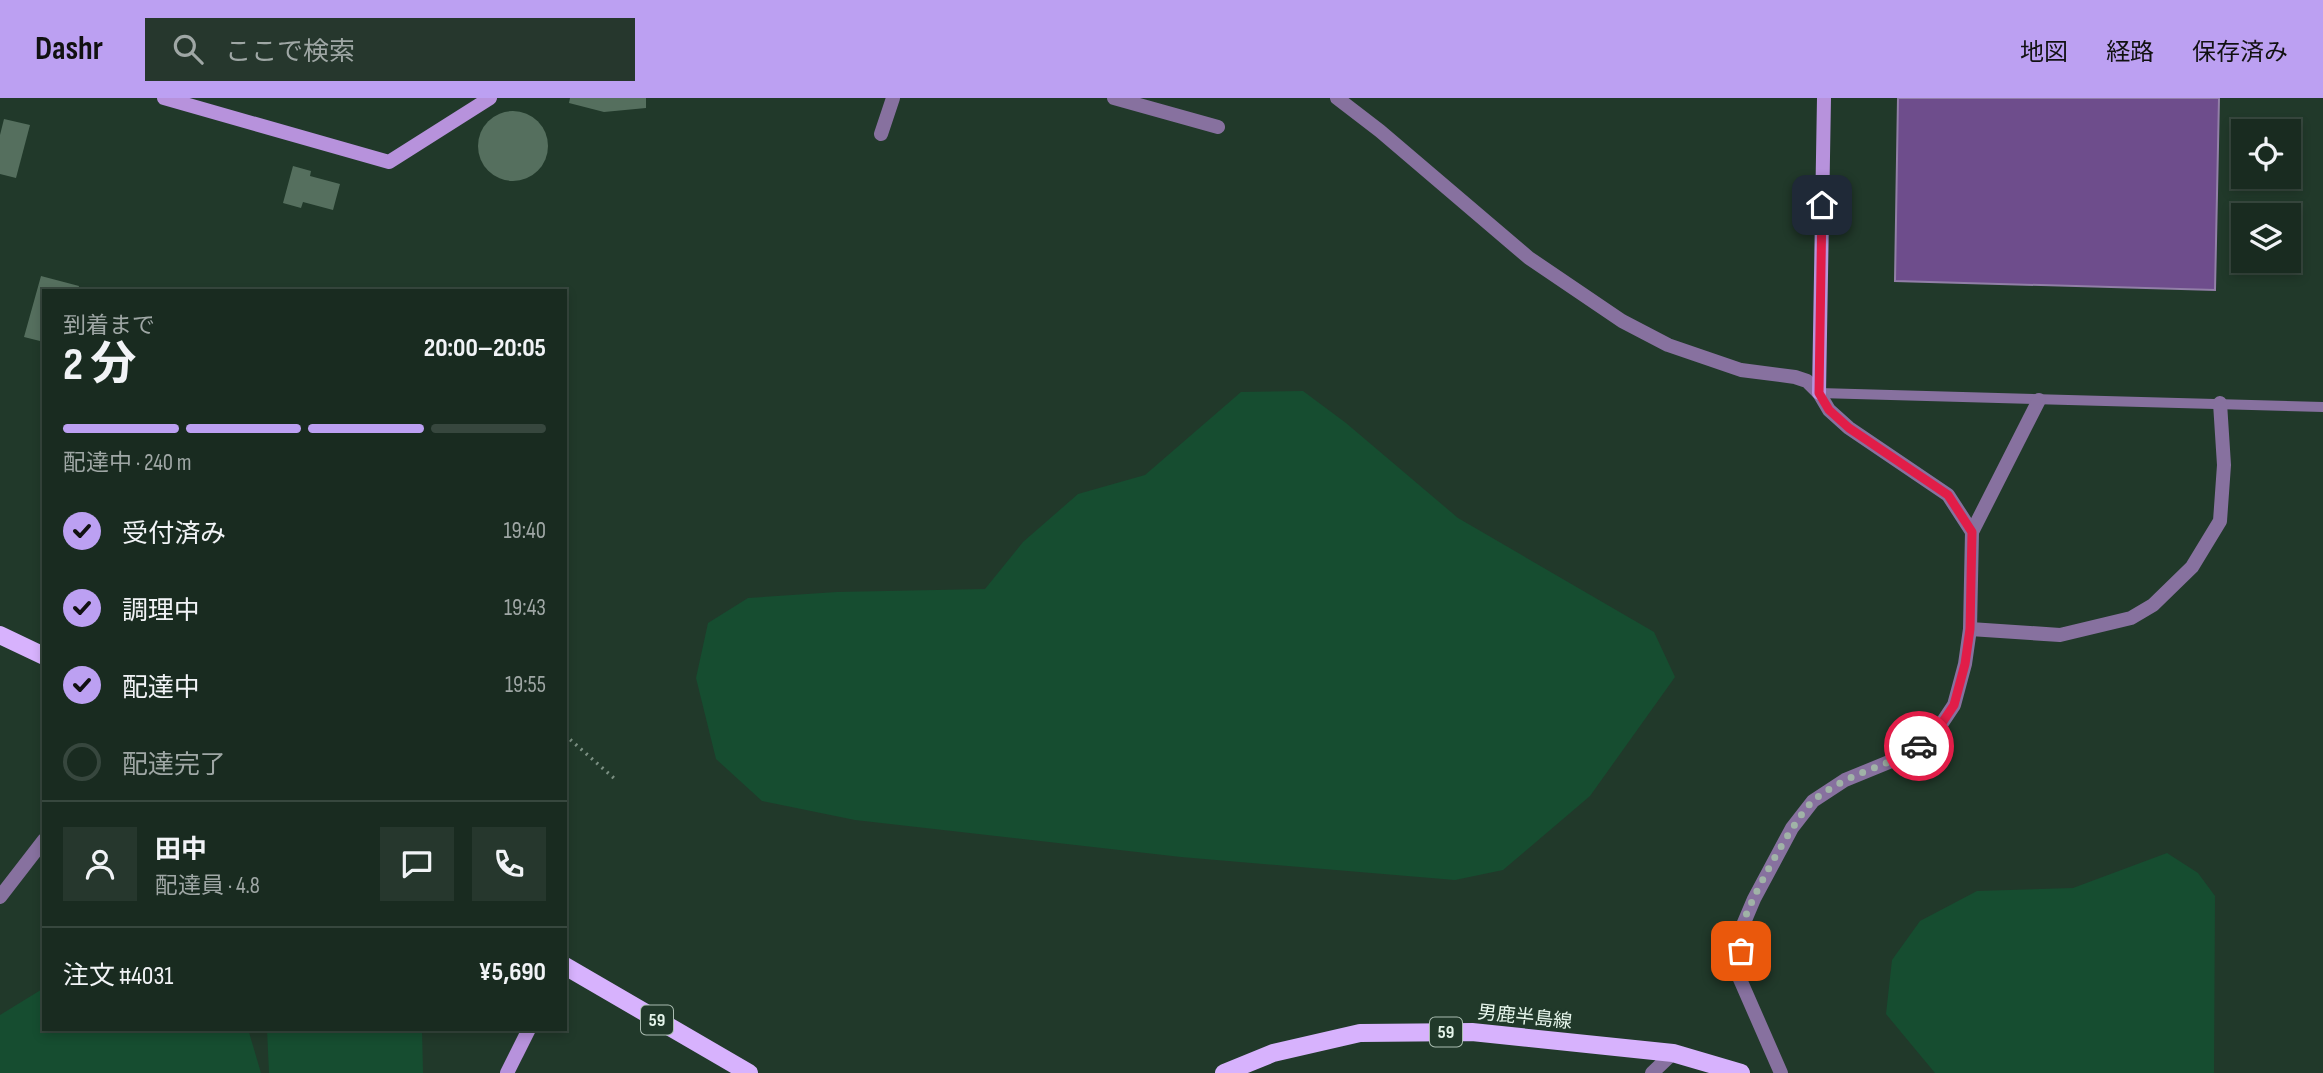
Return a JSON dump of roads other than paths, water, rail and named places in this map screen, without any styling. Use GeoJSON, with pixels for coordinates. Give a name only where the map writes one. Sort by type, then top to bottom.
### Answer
{"type":"FeatureCollection","features":[{"type":"Feature","properties":{"kind":"main road"},"geometry":{"type":"LineString","coordinates":[[0,635],[42,655]]}},
{"type":"Feature","properties":{"kind":"main road","name":"59"},"geometry":{"type":"LineString","coordinates":[[567,968],[748,1073]]}},
{"type":"Feature","properties":{"kind":"main road","name":"男鹿半島線"},"geometry":{"type":"LineString","coordinates":[[1224,1073],[1273,1053],[1360,1033],[1472,1032],[1673,1053],[1741,1073]]}},
{"type":"Feature","properties":{"kind":"street"},"geometry":{"type":"LineString","coordinates":[[164,98],[389,162],[490,98]]}},
{"type":"Feature","properties":{"kind":"street"},"geometry":{"type":"LineString","coordinates":[[881,134],[892,98]]}},
{"type":"Feature","properties":{"kind":"street"},"geometry":{"type":"LineString","coordinates":[[1114,98],[1218,127]]}},
{"type":"Feature","properties":{"kind":"street"},"geometry":{"type":"LineString","coordinates":[[1337,98],[1380,131],[1529,258],[1622,321],[1668,345],[1741,370],[1795,377],[1807,382],[1819,393],[1829,410],[1849,428],[1948,495],[1972,532]]}},
{"type":"Feature","properties":{"kind":"street"},"geometry":{"type":"LineString","coordinates":[[1819,393],[1824,98]]}},
{"type":"Feature","properties":{"kind":"street"},"geometry":{"type":"LineString","coordinates":[[1781,1073],[1739,977],[1743,925],[1792,828],[1813,801],[1845,780],[1911,753],[1940,726],[1954,705],[1965,664],[1970,629],[1972,532],[2039,400]]}},
{"type":"Feature","properties":{"kind":"street"},"geometry":{"type":"LineString","coordinates":[[1970,629],[2060,635],[2131,618],[2153,606],[2192,567],[2220,520],[2224,465],[2220,403]]}},
{"type":"Feature","properties":{"kind":"street"},"geometry":{"type":"LineString","coordinates":[[0,897],[42,843]]}},
{"type":"Feature","properties":{"kind":"street"},"geometry":{"type":"LineString","coordinates":[[507,1073],[528,1031]]}},
{"type":"Feature","properties":{"kind":"street"},"geometry":{"type":"LineString","coordinates":[[1652,1073],[1673,1053]]}},
{"type":"Feature","properties":{"kind":"lane"},"geometry":{"type":"LineString","coordinates":[[1819,393],[2323,407]]}}]}
